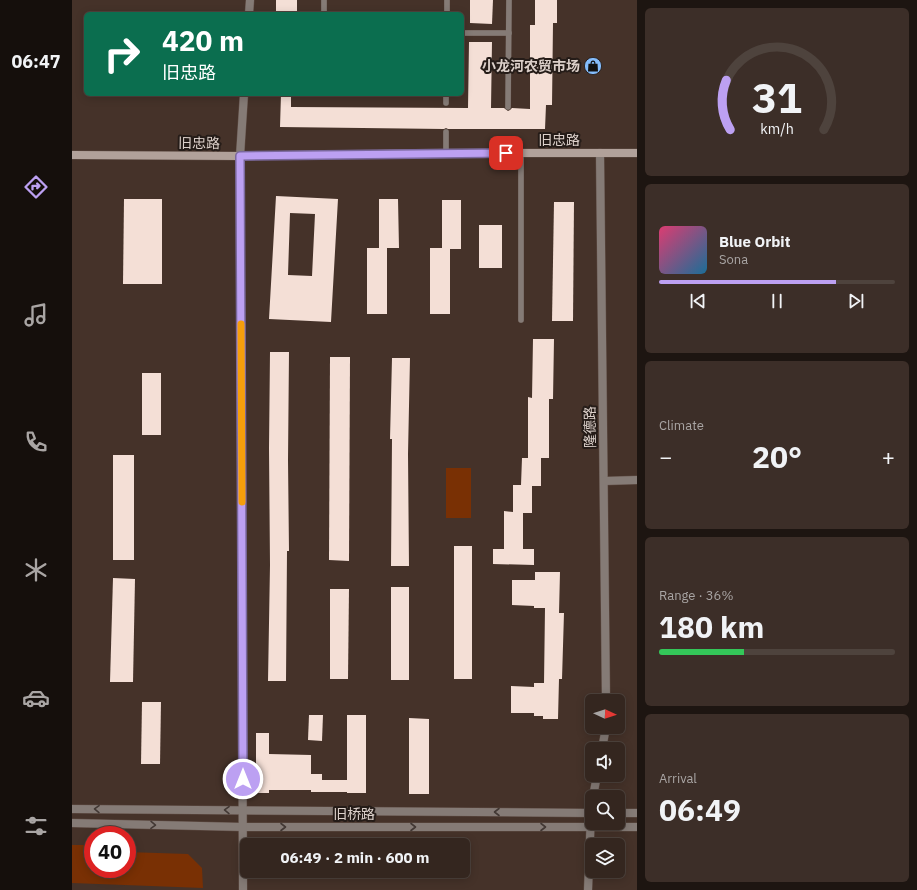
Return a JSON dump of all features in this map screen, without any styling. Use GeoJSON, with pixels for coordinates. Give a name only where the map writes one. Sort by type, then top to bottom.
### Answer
{"type":"FeatureCollection","features":[{"type":"Feature","properties":{"kind":"main road","name":"旧忠路"},"geometry":{"type":"LineString","coordinates":[[72,155],[240,156],[446,153],[637,154]]}},
{"type":"Feature","properties":{"kind":"street"},"geometry":{"type":"LineString","coordinates":[[249,12],[250,0]]}},
{"type":"Feature","properties":{"kind":"street"},"geometry":{"type":"LineString","coordinates":[[243,890],[240,156],[244,96]]}},
{"type":"Feature","properties":{"kind":"street","name":"隆德路"},"geometry":{"type":"LineString","coordinates":[[600,153],[606,694]]}},
{"type":"Feature","properties":{"kind":"street"},"geometry":{"type":"LineString","coordinates":[[604,481],[637,480]]}},
{"type":"Feature","properties":{"kind":"street","name":"旧桥路"},"geometry":{"type":"LineString","coordinates":[[72,809],[585,810]]}},
{"type":"Feature","properties":{"kind":"street"},"geometry":{"type":"LineString","coordinates":[[625,813],[637,813]]}},
{"type":"Feature","properties":{"kind":"street","name":"旧桥路"},"geometry":{"type":"LineString","coordinates":[[72,824],[243,827],[585,827]]}},
{"type":"Feature","properties":{"kind":"street","name":"旧桥路"},"geometry":{"type":"LineString","coordinates":[[625,827],[637,827]]}},
{"type":"Feature","properties":{"kind":"street"},"geometry":{"type":"LineString","coordinates":[[588,890],[590,830]]}},
{"type":"Feature","properties":{"kind":"lane"},"geometry":{"type":"LineString","coordinates":[[324,0],[324,12]]}},
{"type":"Feature","properties":{"kind":"lane"},"geometry":{"type":"LineString","coordinates":[[447,0],[447,12]]}},
{"type":"Feature","properties":{"kind":"lane"},"geometry":{"type":"LineString","coordinates":[[508,107],[510,0]]}},
{"type":"Feature","properties":{"kind":"lane"},"geometry":{"type":"LineString","coordinates":[[464,33],[509,33]]}},
{"type":"Feature","properties":{"kind":"lane"},"geometry":{"type":"LineString","coordinates":[[446,96],[446,103]]}},
{"type":"Feature","properties":{"kind":"lane"},"geometry":{"type":"LineString","coordinates":[[446,132],[446,153]]}},
{"type":"Feature","properties":{"kind":"lane"},"geometry":{"type":"LineString","coordinates":[[521,153],[521,320]]}},
{"type":"Feature","properties":{"kind":"shaded area"},"geometry":{"type":"Polygon","coordinates":[[[446,468],[471,468],[471,518],[446,518],[446,468]]]}},
{"type":"Feature","properties":{"kind":"shaded area"},"geometry":{"type":"Polygon","coordinates":[[[72,845],[84,845],[84,878],[136,878],[136,852],[188,854],[202,868],[203,888],[72,883],[72,845]]]}},
{"type":"Feature","properties":{"kind":"building"},"geometry":{"type":"Polygon","coordinates":[[[276,0],[297,0],[297,12],[276,12],[276,0]]]}},
{"type":"Feature","properties":{"kind":"building"},"geometry":{"type":"Polygon","coordinates":[[[470,0],[493,0],[492,24],[470,23],[470,0]]]}},
{"type":"Feature","properties":{"kind":"building"},"geometry":{"type":"Polygon","coordinates":[[[535,0],[557,0],[557,23],[553,23],[552,105],[546,105],[545,129],[280,127],[281,96],[291,96],[291,107],[468,108],[469,42],[492,42],[491,108],[504,108],[508,111],[512,108],[530,109],[530,25],[535,25],[535,0]]]}},
{"type":"Feature","properties":{"kind":"building"},"geometry":{"type":"Polygon","coordinates":[[[276,196],[338,199],[331,322],[269,319],[276,196]],[[290,213],[288,275],[312,276],[315,214],[290,213]]]}},
{"type":"Feature","properties":{"kind":"building"},"geometry":{"type":"Polygon","coordinates":[[[124,199],[162,199],[162,284],[123,284],[124,199]]]}},
{"type":"Feature","properties":{"kind":"building"},"geometry":{"type":"Polygon","coordinates":[[[379,199],[398,199],[399,248],[387,248],[387,314],[367,314],[367,248],[379,248],[379,199]]]}},
{"type":"Feature","properties":{"kind":"building"},"geometry":{"type":"Polygon","coordinates":[[[442,200],[461,200],[461,249],[450,249],[450,314],[430,314],[430,248],[442,248],[442,200]]]}},
{"type":"Feature","properties":{"kind":"building"},"geometry":{"type":"Polygon","coordinates":[[[554,202],[574,202],[573,321],[552,321],[554,202]]]}},
{"type":"Feature","properties":{"kind":"building"},"geometry":{"type":"Polygon","coordinates":[[[479,225],[502,225],[502,268],[479,268],[479,225]]]}},
{"type":"Feature","properties":{"kind":"building"},"geometry":{"type":"Polygon","coordinates":[[[533,339],[554,339],[553,399],[549,399],[549,458],[541,458],[541,486],[532,486],[532,513],[523,513],[523,549],[534,549],[534,565],[493,564],[493,549],[504,549],[504,511],[513,512],[513,485],[521,485],[522,458],[528,458],[528,397],[532,398],[533,339]]]}},
{"type":"Feature","properties":{"kind":"building"},"geometry":{"type":"Polygon","coordinates":[[[270,352],[289,352],[289,551],[287,551],[286,681],[268,681],[270,565],[270,352]]]}},
{"type":"Feature","properties":{"kind":"building"},"geometry":{"type":"Polygon","coordinates":[[[330,357],[350,357],[349,561],[329,560],[330,357]]]}},
{"type":"Feature","properties":{"kind":"building"},"geometry":{"type":"Polygon","coordinates":[[[392,358],[410,358],[408,454],[409,566],[391,566],[392,439],[390,439],[392,358]]]}},
{"type":"Feature","properties":{"kind":"building"},"geometry":{"type":"Polygon","coordinates":[[[142,373],[161,373],[161,435],[142,435],[142,373]]]}},
{"type":"Feature","properties":{"kind":"building"},"geometry":{"type":"Polygon","coordinates":[[[113,455],[134,455],[134,560],[113,560],[113,455]]]}},
{"type":"Feature","properties":{"kind":"building"},"geometry":{"type":"Polygon","coordinates":[[[454,546],[472,546],[472,679],[454,679],[454,546]]]}},
{"type":"Feature","properties":{"kind":"building"},"geometry":{"type":"Polygon","coordinates":[[[535,572],[560,572],[559,613],[564,613],[562,679],[559,679],[558,719],[543,719],[543,716],[534,716],[534,713],[511,713],[511,686],[534,687],[534,683],[544,683],[545,608],[512,605],[512,580],[535,580],[535,572]]]}},
{"type":"Feature","properties":{"kind":"building"},"geometry":{"type":"Polygon","coordinates":[[[113,578],[135,579],[133,682],[110,682],[113,578]]]}},
{"type":"Feature","properties":{"kind":"building"},"geometry":{"type":"Polygon","coordinates":[[[391,587],[409,587],[409,680],[391,680],[391,587]]]}},
{"type":"Feature","properties":{"kind":"building"},"geometry":{"type":"Polygon","coordinates":[[[330,589],[349,589],[348,679],[330,679],[330,589]]]}},
{"type":"Feature","properties":{"kind":"building"},"geometry":{"type":"Polygon","coordinates":[[[142,702],[161,702],[160,764],[141,764],[142,702]]]}},
{"type":"Feature","properties":{"kind":"building"},"geometry":{"type":"Polygon","coordinates":[[[309,715],[323,715],[322,741],[308,740],[309,715]]]}},
{"type":"Feature","properties":{"kind":"building"},"geometry":{"type":"Polygon","coordinates":[[[347,715],[366,715],[366,793],[311,792],[311,790],[269,790],[269,793],[256,793],[256,733],[269,733],[269,754],[311,755],[311,774],[322,774],[322,780],[347,780],[347,715]]]}},
{"type":"Feature","properties":{"kind":"building"},"geometry":{"type":"Polygon","coordinates":[[[409,718],[429,719],[429,794],[409,794],[409,718]]]}},
{"type":"Feature","properties":{"kind":"slow traffic"},"geometry":{"type":"LineString","coordinates":[[241,324],[242,502]]}},
{"type":"Feature","properties":{"kind":"place","name":"小龙河农贸市场"},"geometry":{"type":"Point","coordinates":[593,66]}},
{"type":"Feature","properties":{"kind":"route"},"geometry":{"type":"LineString","coordinates":[[243,779],[240,156],[506,153]]}}]}
